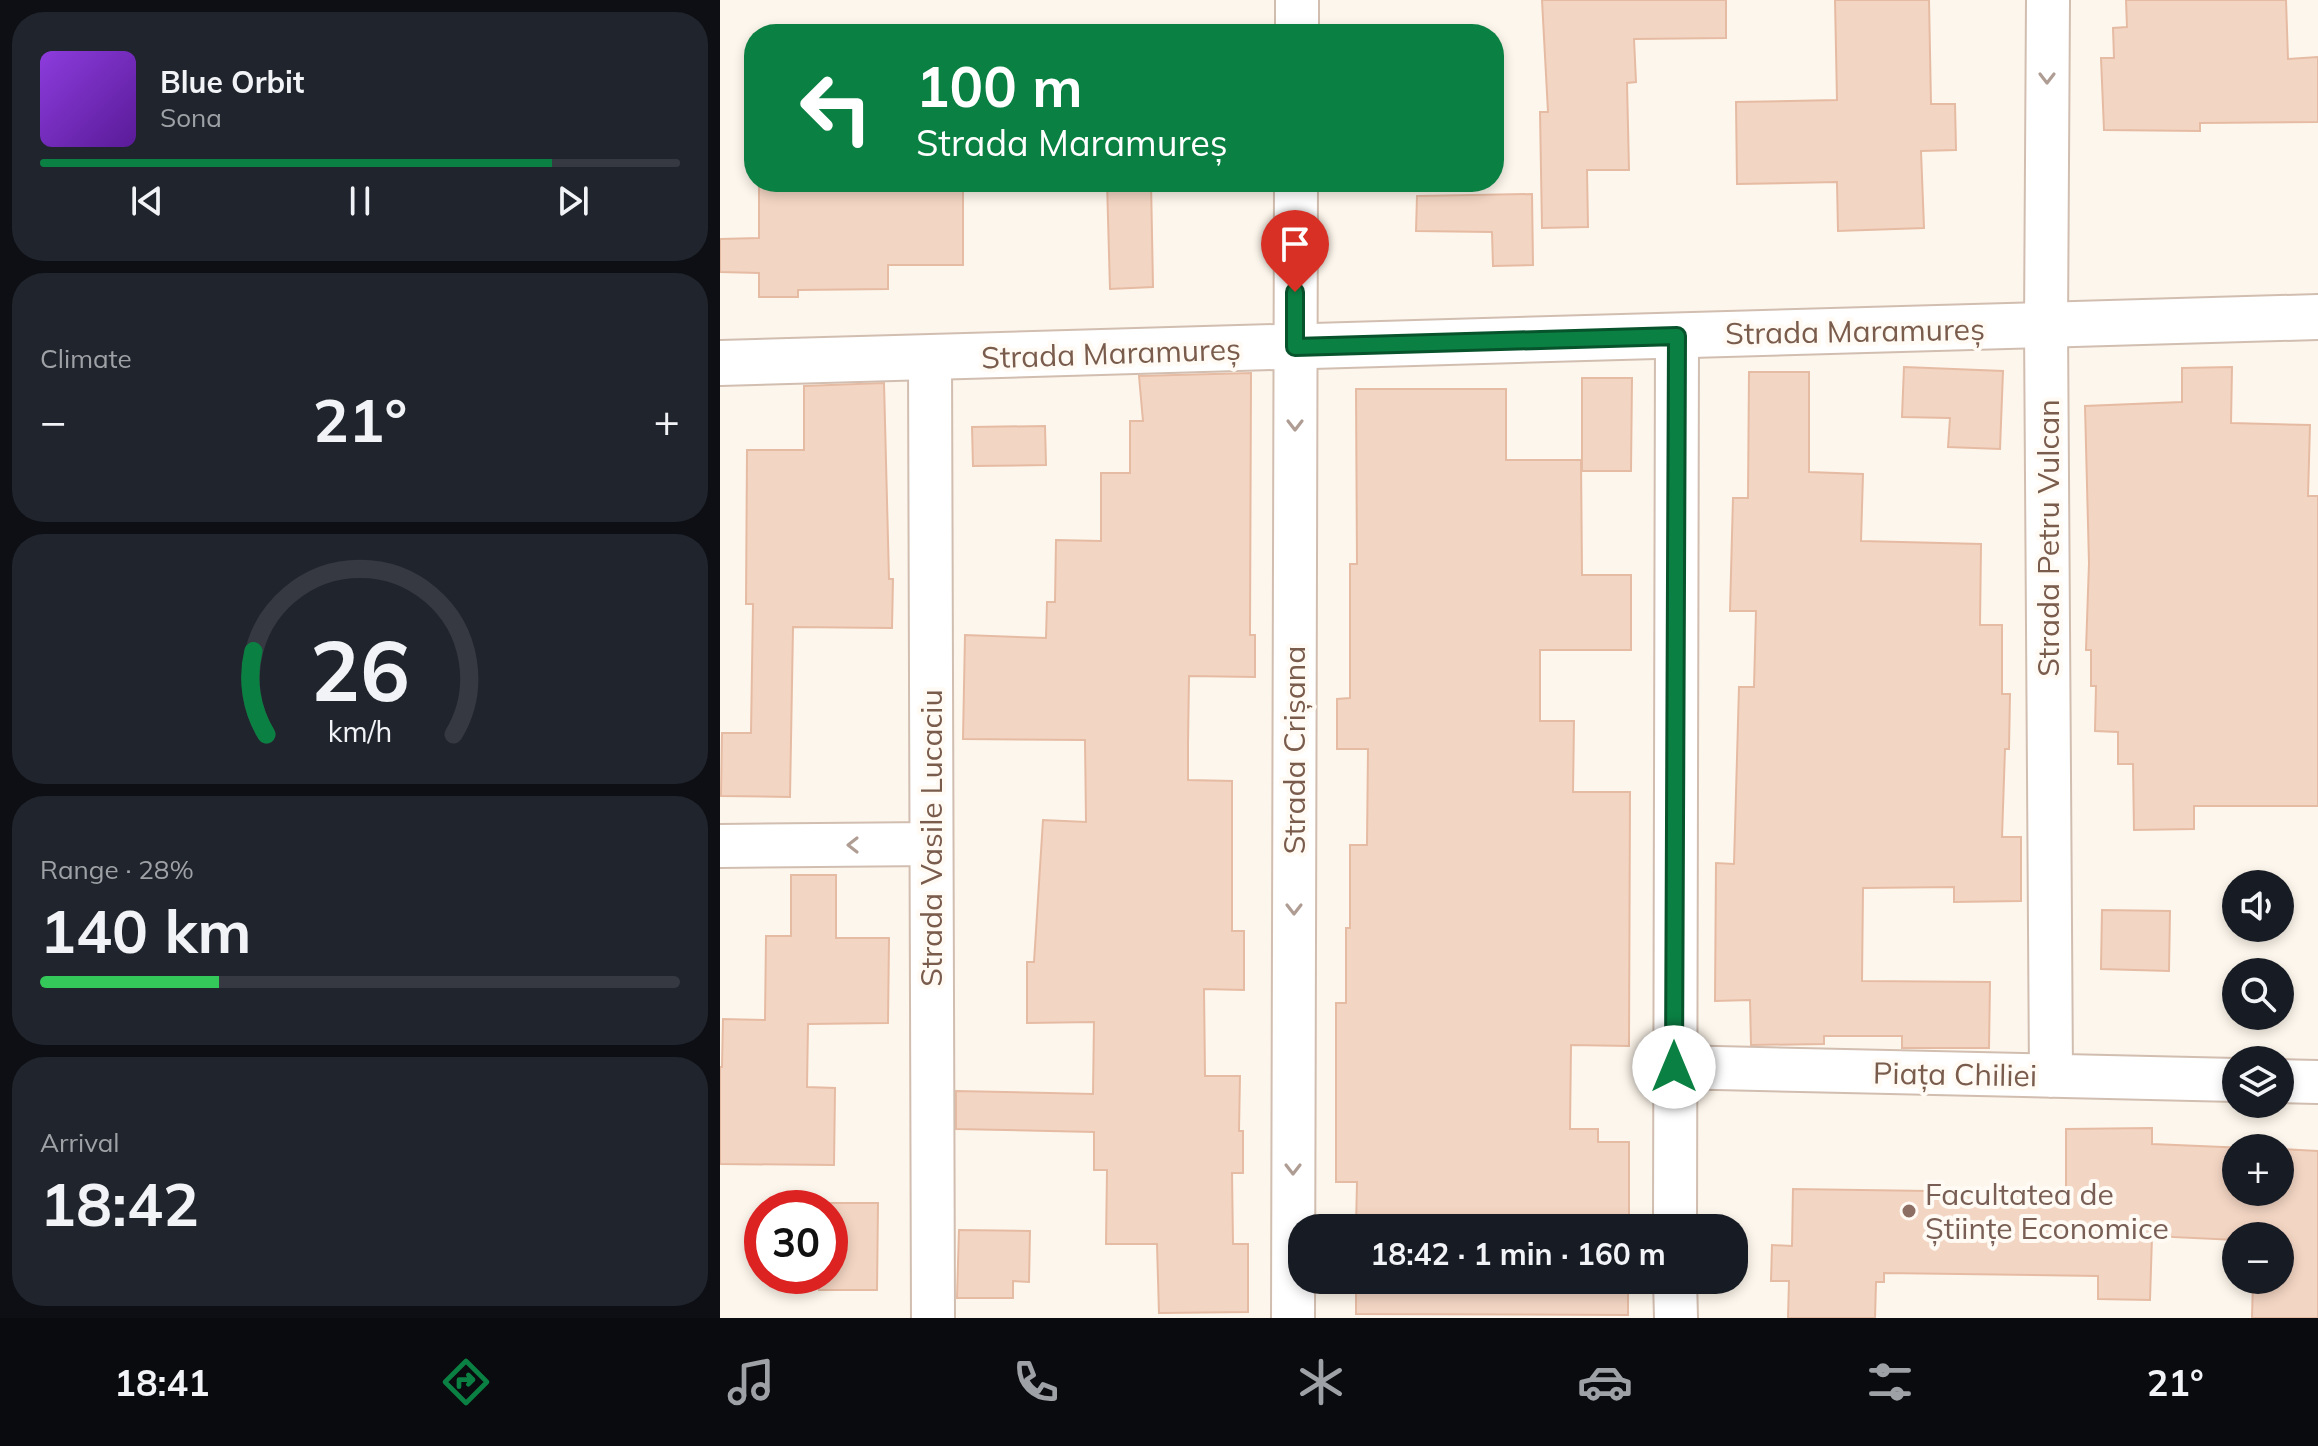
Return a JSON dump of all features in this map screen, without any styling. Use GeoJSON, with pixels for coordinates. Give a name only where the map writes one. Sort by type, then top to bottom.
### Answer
{"type":"FeatureCollection","features":[{"type":"Feature","properties":{"kind":"street"},"geometry":{"type":"LineString","coordinates":[[1297,0],[1297,24]]}},
{"type":"Feature","properties":{"kind":"street","name":"Strada Petru Vulcan"},"geometry":{"type":"LineString","coordinates":[[2048,0],[2046,326],[2051,1076]]}},
{"type":"Feature","properties":{"kind":"street","name":"Strada Crișana"},"geometry":{"type":"LineString","coordinates":[[1293,1318],[1296,192]]}},
{"type":"Feature","properties":{"kind":"street","name":"Strada Maramureș"},"geometry":{"type":"LineString","coordinates":[[720,363],[2318,317]]}},
{"type":"Feature","properties":{"kind":"street"},"geometry":{"type":"LineString","coordinates":[[1675,1214],[1677,336]]}},
{"type":"Feature","properties":{"kind":"street","name":"Strada Vasile Lucaciu"},"geometry":{"type":"LineString","coordinates":[[930,358],[933,1318]]}},
{"type":"Feature","properties":{"kind":"street"},"geometry":{"type":"LineString","coordinates":[[720,846],[931,844]]}},
{"type":"Feature","properties":{"kind":"street","name":"Piața Chiliei"},"geometry":{"type":"LineString","coordinates":[[1674,1067],[2222,1080]]}},
{"type":"Feature","properties":{"kind":"street"},"geometry":{"type":"LineString","coordinates":[[2294,1081],[2318,1082]]}},
{"type":"Feature","properties":{"kind":"street"},"geometry":{"type":"LineString","coordinates":[[1675,1294],[1676,1318]]}},
{"type":"Feature","properties":{"kind":"building"},"geometry":{"type":"Polygon","coordinates":[[[1542,0],[1726,0],[1726,38],[1634,39],[1636,82],[1627,83],[1629,170],[1587,170],[1588,227],[1542,228],[1540,112],[1548,112],[1542,0]]]}},
{"type":"Feature","properties":{"kind":"building"},"geometry":{"type":"Polygon","coordinates":[[[1835,0],[1929,0],[1931,104],[1955,104],[1956,150],[1921,151],[1924,228],[1838,231],[1837,182],[1737,184],[1736,102],[1837,100],[1835,0]]]}},
{"type":"Feature","properties":{"kind":"building"},"geometry":{"type":"Polygon","coordinates":[[[2126,0],[2286,0],[2288,59],[2318,57],[2318,122],[2200,123],[2200,131],[2104,130],[2101,58],[2114,58],[2113,28],[2127,27],[2126,0]]]}},
{"type":"Feature","properties":{"kind":"building"},"geometry":{"type":"Polygon","coordinates":[[[759,192],[963,192],[963,265],[888,265],[888,289],[798,290],[798,297],[759,297],[759,273],[720,272],[720,239],[759,238],[759,192]]]}},
{"type":"Feature","properties":{"kind":"building"},"geometry":{"type":"Polygon","coordinates":[[[1107,192],[1151,192],[1153,287],[1110,289],[1107,192]]]}},
{"type":"Feature","properties":{"kind":"building"},"geometry":{"type":"Polygon","coordinates":[[[1532,194],[1533,265],[1493,266],[1492,232],[1416,231],[1417,196],[1532,194]]]}},
{"type":"Feature","properties":{"kind":"building"},"geometry":{"type":"Polygon","coordinates":[[[1904,367],[2003,371],[2000,449],[1948,447],[1950,418],[1902,417],[1904,367]]]}},
{"type":"Feature","properties":{"kind":"building"},"geometry":{"type":"Polygon","coordinates":[[[2232,367],[2231,423],[2310,425],[2308,496],[2318,496],[2318,806],[2194,806],[2194,829],[2134,830],[2133,764],[2118,764],[2118,732],[2095,731],[2096,686],[2091,686],[2091,650],[2086,650],[2089,563],[2085,406],[2182,402],[2182,368],[2232,367]]]}},
{"type":"Feature","properties":{"kind":"building"},"geometry":{"type":"Polygon","coordinates":[[[1749,372],[1809,372],[1809,472],[1863,474],[1861,541],[1981,544],[1980,625],[2002,625],[2002,694],[2010,694],[2002,837],[2021,837],[2021,901],[1954,902],[1954,887],[1863,888],[1862,981],[1990,982],[1989,1048],[1902,1048],[1902,1036],[1824,1036],[1824,1044],[1751,1045],[1750,1000],[1715,1001],[1716,863],[1734,864],[1739,687],[1754,687],[1756,611],[1730,611],[1733,498],[1748,498],[1749,372]]]}},
{"type":"Feature","properties":{"kind":"building"},"geometry":{"type":"Polygon","coordinates":[[[1251,373],[1250,635],[1255,635],[1255,677],[1189,676],[1188,744],[1188,780],[1232,781],[1232,931],[1244,931],[1244,990],[1204,989],[1205,1076],[1240,1076],[1239,1131],[1243,1131],[1243,1173],[1232,1173],[1233,1244],[1248,1244],[1248,1312],[1159,1313],[1157,1244],[1106,1244],[1107,1170],[1094,1170],[1094,1132],[956,1129],[956,1091],[1093,1094],[1094,1022],[1027,1023],[1027,962],[1034,962],[1043,820],[1086,822],[1085,740],[963,739],[965,635],[1046,638],[1047,602],[1055,602],[1056,540],[1101,541],[1101,473],[1130,473],[1130,421],[1143,421],[1139,376],[1251,373]]]}},
{"type":"Feature","properties":{"kind":"building"},"geometry":{"type":"Polygon","coordinates":[[[1582,378],[1632,378],[1631,471],[1582,471],[1582,378]]]}},
{"type":"Feature","properties":{"kind":"building"},"geometry":{"type":"Polygon","coordinates":[[[884,383],[889,579],[893,579],[892,628],[793,627],[790,797],[721,796],[722,733],[751,733],[753,604],[746,604],[747,450],[804,450],[804,386],[884,383]]]}},
{"type":"Feature","properties":{"kind":"building"},"geometry":{"type":"Polygon","coordinates":[[[1356,389],[1506,389],[1506,460],[1581,460],[1582,575],[1631,575],[1631,650],[1540,650],[1540,721],[1574,721],[1573,792],[1630,792],[1629,1046],[1571,1045],[1570,1129],[1598,1129],[1598,1142],[1629,1142],[1629,1214],[1356,1214],[1357,1182],[1336,1182],[1336,1003],[1346,1003],[1350,845],[1367,845],[1368,749],[1337,749],[1337,699],[1350,698],[1350,564],[1357,564],[1356,389]]]}},
{"type":"Feature","properties":{"kind":"building"},"geometry":{"type":"Polygon","coordinates":[[[1045,426],[1046,465],[973,466],[972,427],[1045,426]]]}},
{"type":"Feature","properties":{"kind":"building"},"geometry":{"type":"Polygon","coordinates":[[[791,875],[836,875],[836,938],[889,938],[888,1023],[808,1024],[807,1087],[835,1088],[834,1165],[720,1164],[723,1019],[765,1020],[766,936],[791,936],[791,875]]]}},
{"type":"Feature","properties":{"kind":"building"},"geometry":{"type":"Polygon","coordinates":[[[2102,910],[2170,911],[2169,971],[2101,969],[2102,910]]]}},
{"type":"Feature","properties":{"kind":"building"},"geometry":{"type":"Polygon","coordinates":[[[2152,1128],[2152,1144],[2222,1147],[2222,1206],[2294,1206],[2294,1150],[2318,1151],[2318,1318],[2252,1318],[2253,1294],[2294,1294],[2294,1222],[2222,1222],[2222,1239],[2152,1236],[2150,1300],[2098,1299],[2098,1276],[1884,1273],[1884,1282],[1876,1282],[1875,1318],[1788,1318],[1789,1281],[1771,1281],[1772,1245],[1792,1246],[1793,1189],[2066,1193],[2066,1129],[2152,1128]]]}},
{"type":"Feature","properties":{"kind":"building"},"geometry":{"type":"Polygon","coordinates":[[[848,1203],[878,1203],[877,1290],[848,1290],[848,1203]]]}},
{"type":"Feature","properties":{"kind":"building"},"geometry":{"type":"Polygon","coordinates":[[[959,1230],[1030,1231],[1029,1282],[1013,1281],[1013,1298],[957,1298],[959,1230]]]}},
{"type":"Feature","properties":{"kind":"building"},"geometry":{"type":"Polygon","coordinates":[[[1356,1294],[1628,1294],[1628,1315],[1356,1314],[1356,1294]]]}},
{"type":"Feature","properties":{"kind":"place","name":"Facultatea de Științe Economice"},"geometry":{"type":"Point","coordinates":[1909,1211]}},
{"type":"Feature","properties":{"kind":"route"},"geometry":{"type":"LineString","coordinates":[[1295,292],[1295,347],[1677,336],[1674,1067]]}}]}
